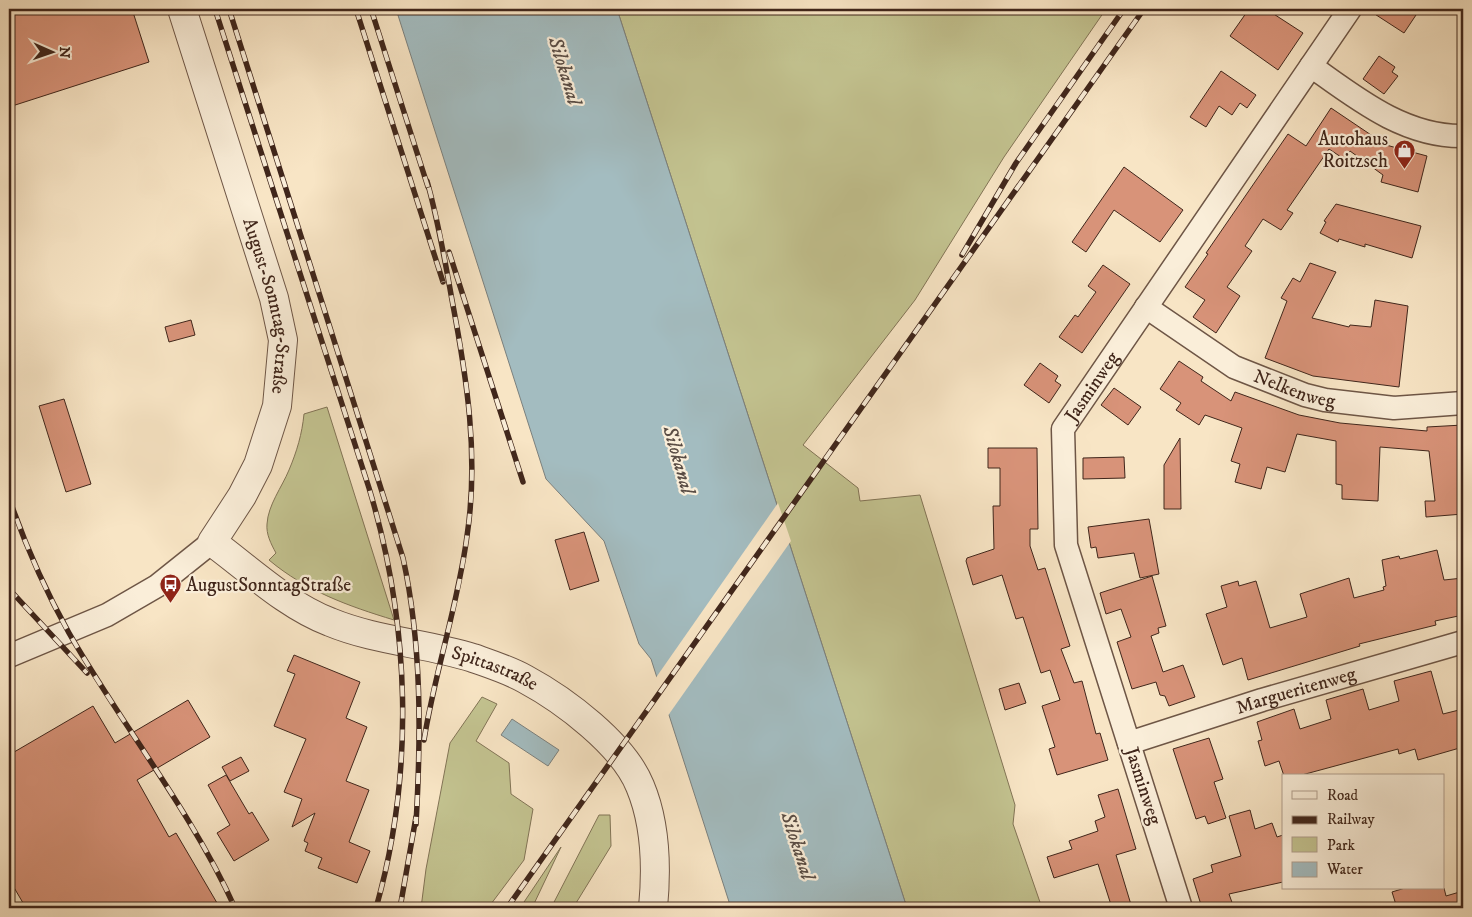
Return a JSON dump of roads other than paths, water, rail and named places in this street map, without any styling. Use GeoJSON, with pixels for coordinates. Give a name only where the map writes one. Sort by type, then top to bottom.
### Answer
{"type":"FeatureCollection","features":[{"type":"Feature","properties":{"kind":"street","name":"August-Sonntag-Straße"},"geometry":{"type":"LineString","coordinates":[[9,656],[106,615],[157,586],[212,542],[242,496],[258,465],[277,406],[283,340],[274,298],[182,9]]}},
{"type":"Feature","properties":{"kind":"street","name":"Jasminweg"},"geometry":{"type":"LineString","coordinates":[[1181,908],[1066,545],[1063,429],[1350,9]]}},
{"type":"Feature","properties":{"kind":"street"},"geometry":{"type":"LineString","coordinates":[[1311,66],[1375,111],[1431,133],[1463,136]]}},
{"type":"Feature","properties":{"kind":"street","name":"Nelkenweg"},"geometry":{"type":"LineString","coordinates":[[1146,306],[1234,367],[1305,395],[1325,400],[1394,408],[1463,404]]}},
{"type":"Feature","properties":{"kind":"street","name":"Spittastraße"},"geometry":{"type":"LineString","coordinates":[[212,542],[290,600],[330,622],[368,634],[471,658],[524,679],[560,701],[603,738],[624,760],[639,784],[650,815],[654,839],[653,908]]}},
{"type":"Feature","properties":{"kind":"street","name":"Margueritenweg"},"geometry":{"type":"LineString","coordinates":[[1129,743],[1262,700],[1463,642]]}},
{"type":"Feature","properties":{"kind":"water","name":"Silokanal"},"geometry":{"type":"Polygon","coordinates":[[[396,9],[617,9],[907,908],[731,908],[651,659],[639,644],[604,541],[546,479],[396,9]]]}},
{"type":"Feature","properties":{"kind":"water"},"geometry":{"type":"Polygon","coordinates":[[[512,719],[559,750],[548,766],[501,735],[512,719]]]}},
{"type":"Feature","properties":{"kind":"railway"},"geometry":{"type":"LineString","coordinates":[[215,9],[369,488],[383,539],[393,592],[400,645],[402,751],[397,804],[389,856],[376,908]]}},
{"type":"Feature","properties":{"kind":"railway"},"geometry":{"type":"LineString","coordinates":[[229,9],[403,558],[414,624],[419,690],[416,824]]}},
{"type":"Feature","properties":{"kind":"railway"},"geometry":{"type":"LineString","coordinates":[[356,9],[443,282]]}},
{"type":"Feature","properties":{"kind":"railway"},"geometry":{"type":"LineString","coordinates":[[371,9],[428,187]]}},
{"type":"Feature","properties":{"kind":"railway"},"geometry":{"type":"LineString","coordinates":[[962,255],[1016,163],[1124,9]]}},
{"type":"Feature","properties":{"kind":"railway"},"geometry":{"type":"LineString","coordinates":[[507,908],[1144,9]]}},
{"type":"Feature","properties":{"kind":"railway"},"geometry":{"type":"LineString","coordinates":[[424,740],[463,562],[472,476],[467,388],[441,240],[427,181]]}},
{"type":"Feature","properties":{"kind":"railway"},"geometry":{"type":"LineString","coordinates":[[449,252],[523,482]]}},
{"type":"Feature","properties":{"kind":"railway"},"geometry":{"type":"LineString","coordinates":[[9,498],[36,567],[69,633],[198,837],[218,872],[235,908]]}},
{"type":"Feature","properties":{"kind":"railway"},"geometry":{"type":"LineString","coordinates":[[9,589],[87,673]]}},
{"type":"Feature","properties":{"kind":"railway"},"geometry":{"type":"LineString","coordinates":[[400,908],[416,817]]}},
{"type":"Feature","properties":{"kind":"place","name":"Autohaus Roitzsch"},"geometry":{"type":"Point","coordinates":[1404,169]}},
{"type":"Feature","properties":{"kind":"place","name":"AugustSonntagStraße"},"geometry":{"type":"Point","coordinates":[170,604]}}]}
